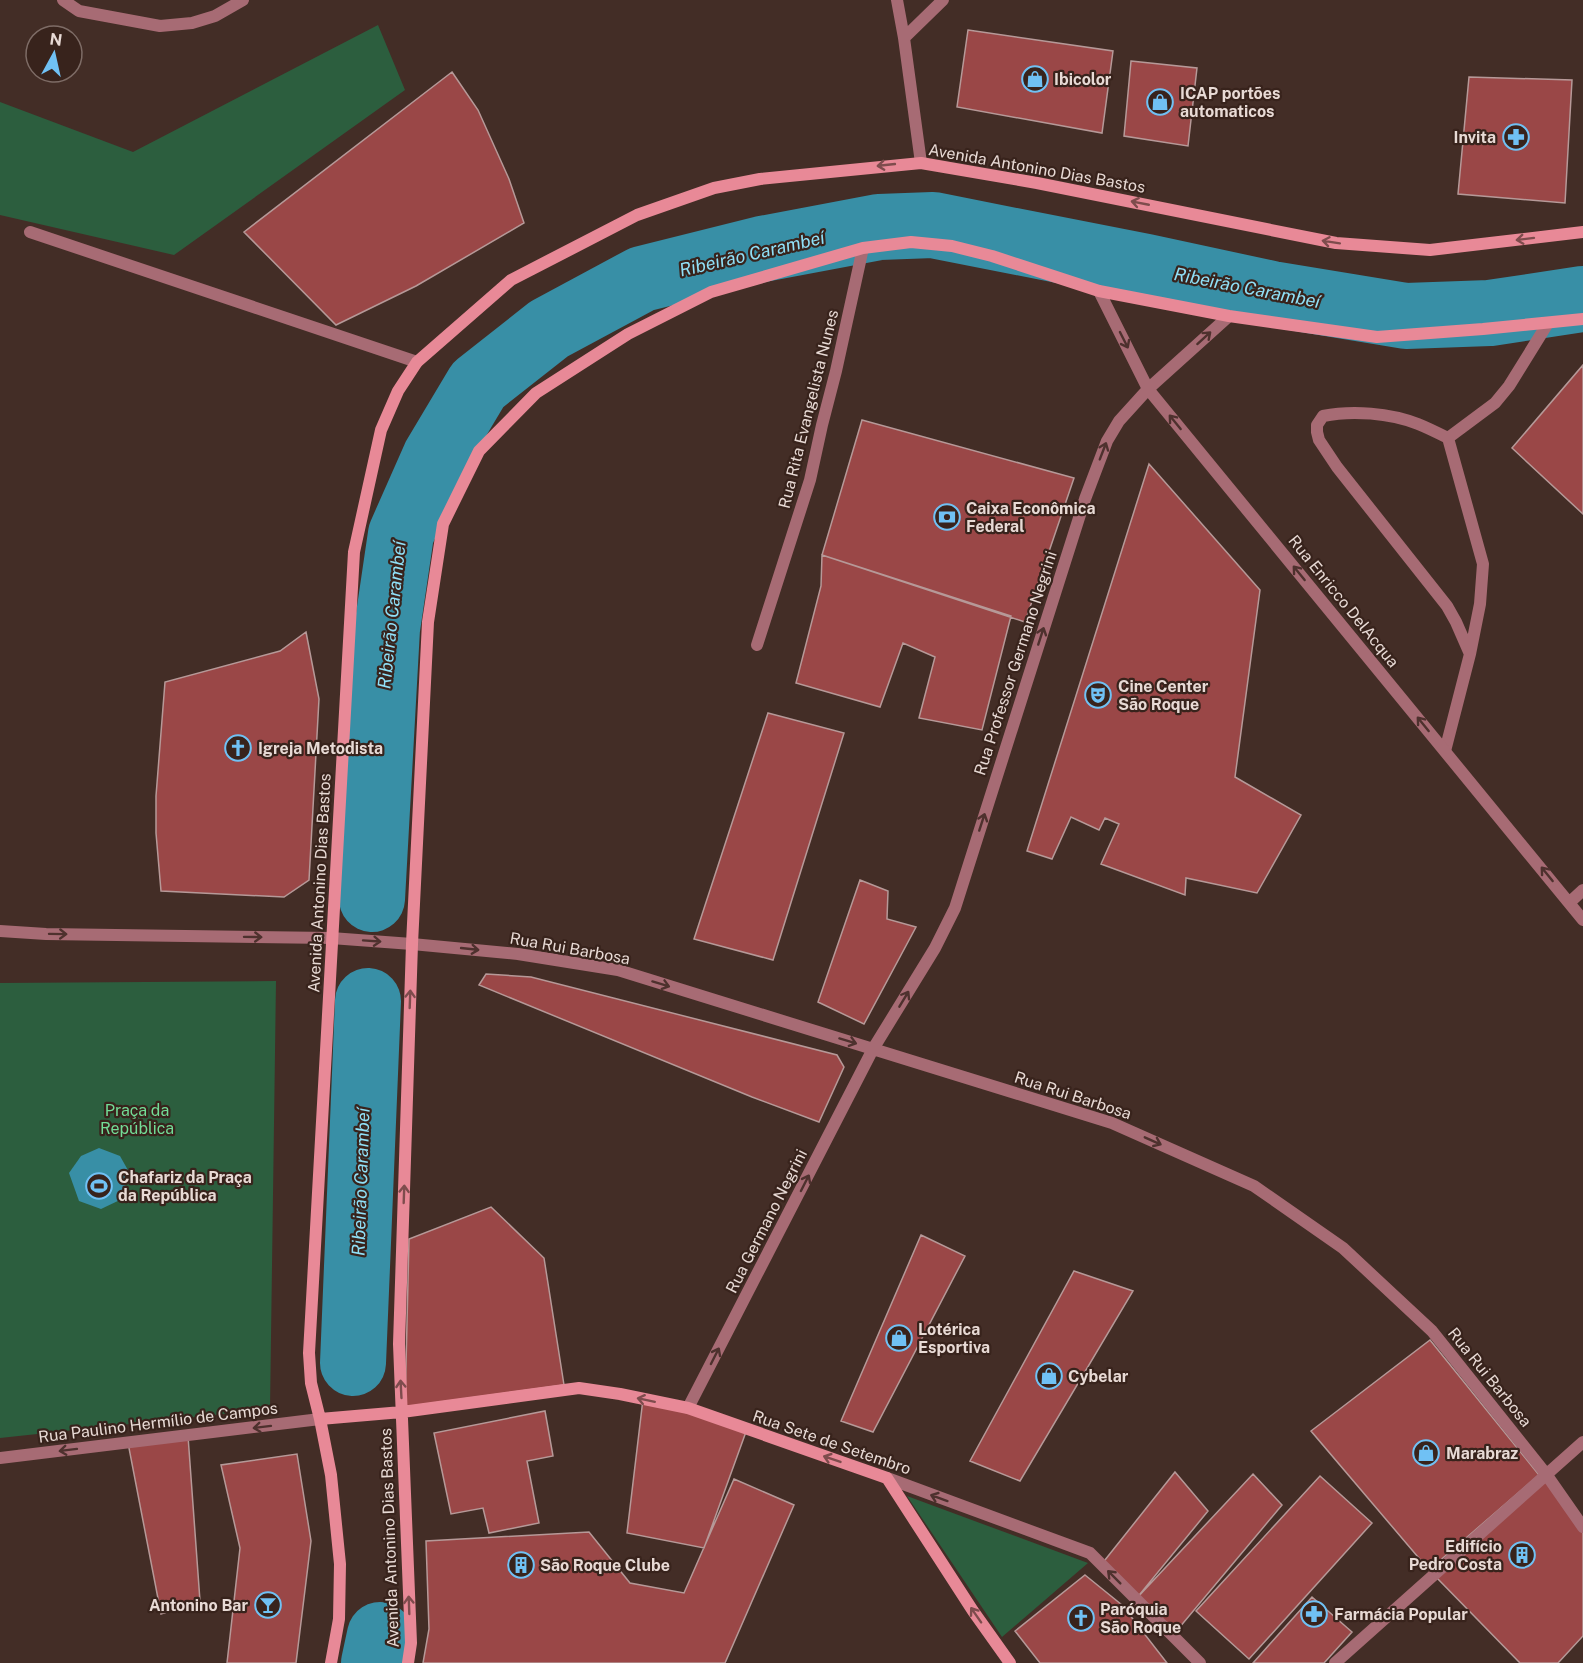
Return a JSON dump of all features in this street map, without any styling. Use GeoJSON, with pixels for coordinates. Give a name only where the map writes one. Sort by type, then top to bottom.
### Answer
{"type":"FeatureCollection","features":[{"type":"Feature","properties":{"kind":"main road","name":"Avenida Antonino Dias Bastos"},"geometry":{"type":"LineString","coordinates":[[331,1663],[339,1619],[340,1564],[331,1475],[310,1383],[309,1353],[354,552],[381,430],[398,391],[417,362],[511,280],[637,215],[714,188],[760,178],[921,163],[1037,183],[1336,243],[1430,250],[1583,232]]}},
{"type":"Feature","properties":{"kind":"main road","name":"Avenida Antonino Dias Bastos"},"geometry":{"type":"LineString","coordinates":[[408,1663],[411,1643],[399,1344],[412,944],[428,622],[443,524],[479,451],[536,393],[628,334],[711,292],[863,248],[911,243],[952,246],[992,256],[1099,291],[1229,316],[1377,337],[1483,330],[1583,319]]}},
{"type":"Feature","properties":{"kind":"main road","name":"Rua Sete de Setembro"},"geometry":{"type":"LineString","coordinates":[[402,1412],[579,1388],[688,1408],[887,1478]]}},
{"type":"Feature","properties":{"kind":"main road","name":"Avenida Antonino Dias Bastos"},"geometry":{"type":"LineString","coordinates":[[320,1419],[402,1412]]}},
{"type":"Feature","properties":{"kind":"main road"},"geometry":{"type":"LineString","coordinates":[[887,1478],[973,1611],[1010,1663]]}},
{"type":"Feature","properties":{"kind":"street"},"geometry":{"type":"LineString","coordinates":[[63,0],[79,11],[160,26],[192,23],[215,16],[243,0]]}},
{"type":"Feature","properties":{"kind":"street"},"geometry":{"type":"LineString","coordinates":[[897,0],[921,163]]}},
{"type":"Feature","properties":{"kind":"street"},"geometry":{"type":"LineString","coordinates":[[904,38],[944,0]]}},
{"type":"Feature","properties":{"kind":"street"},"geometry":{"type":"LineString","coordinates":[[30,232],[417,362]]}},
{"type":"Feature","properties":{"kind":"street","name":"Rua Rita Evangelista Nunes"},"geometry":{"type":"LineString","coordinates":[[758,645],[810,480],[837,371],[863,248]]}},
{"type":"Feature","properties":{"kind":"street","name":"Rua Enricco DelAcqua"},"geometry":{"type":"LineString","coordinates":[[1099,291],[1148,389],[1583,920]]}},
{"type":"Feature","properties":{"kind":"street","name":"Rua Professor Germano Negrini"},"geometry":{"type":"LineString","coordinates":[[873,1049],[936,948],[955,908],[1085,499],[1107,441],[1119,421],[1148,389],[1229,316]]}},
{"type":"Feature","properties":{"kind":"street"},"geometry":{"type":"LineString","coordinates":[[1448,438],[1495,403],[1509,386],[1548,323]]}},
{"type":"Feature","properties":{"kind":"street"},"geometry":{"type":"LineString","coordinates":[[1445,751],[1470,654],[1480,604],[1483,564],[1448,438],[1416,423],[1378,414],[1338,413],[1323,416],[1317,426],[1319,440],[1337,467],[1446,606],[1470,654]]}},
{"type":"Feature","properties":{"kind":"street"},"geometry":{"type":"LineString","coordinates":[[1570,903],[1583,890]]}},
{"type":"Feature","properties":{"kind":"street"},"geometry":{"type":"LineString","coordinates":[[0,931],[46,934],[331,938]]}},
{"type":"Feature","properties":{"kind":"street","name":"Rua Rui Barbosa"},"geometry":{"type":"LineString","coordinates":[[331,938],[518,954],[618,970],[1112,1123],[1254,1186],[1343,1248],[1432,1331],[1546,1474],[1583,1527]]}},
{"type":"Feature","properties":{"kind":"street","name":"Rua Germano Negrini"},"geometry":{"type":"LineString","coordinates":[[688,1408],[873,1049]]}},
{"type":"Feature","properties":{"kind":"street","name":"Rua Paulino Hermílio de Campos"},"geometry":{"type":"LineString","coordinates":[[0,1458],[320,1419]]}},
{"type":"Feature","properties":{"kind":"street"},"geometry":{"type":"LineString","coordinates":[[1335,1663],[1583,1442]]}},
{"type":"Feature","properties":{"kind":"street","name":"Rua Sete de Setembro"},"geometry":{"type":"LineString","coordinates":[[887,1478],[1090,1553],[1200,1663]]}},
{"type":"Feature","properties":{"kind":"green space"},"geometry":{"type":"Polygon","coordinates":[[[378,25],[405,90],[174,255],[0,215],[0,102],[133,152],[378,25]]]}},
{"type":"Feature","properties":{"kind":"green space","name":"Praça da República"},"geometry":{"type":"Polygon","coordinates":[[[276,981],[270,1409],[0,1438],[0,983],[276,981]]]}},
{"type":"Feature","properties":{"kind":"green space"},"geometry":{"type":"Polygon","coordinates":[[[907,1496],[1088,1563],[1002,1637],[907,1496]]]}},
{"type":"Feature","properties":{"kind":"water","name":"Chafariz da Praça da República"},"geometry":{"type":"Polygon","coordinates":[[[99,1148],[120,1156],[129,1172],[122,1199],[101,1209],[79,1201],[69,1173],[81,1156],[99,1148]]]}},
{"type":"Feature","properties":{"kind":"building","name":"Ibicolor"},"geometry":{"type":"Polygon","coordinates":[[[968,30],[1113,51],[1102,133],[957,107],[968,30]]]}},
{"type":"Feature","properties":{"kind":"building","name":"ICAP portões automaticos"},"geometry":{"type":"Polygon","coordinates":[[[1131,61],[1197,68],[1188,146],[1124,136],[1131,61]]]}},
{"type":"Feature","properties":{"kind":"building"},"geometry":{"type":"Polygon","coordinates":[[[452,72],[478,110],[509,179],[524,223],[416,286],[336,325],[244,232],[452,72]]]}},
{"type":"Feature","properties":{"kind":"building","name":"Invita"},"geometry":{"type":"Polygon","coordinates":[[[1469,77],[1572,80],[1565,203],[1458,194],[1469,77]]]}},
{"type":"Feature","properties":{"kind":"building"},"geometry":{"type":"Polygon","coordinates":[[[1583,365],[1583,514],[1512,448],[1583,365]]]}},
{"type":"Feature","properties":{"kind":"building","name":"Caixa Econômica Federal"},"geometry":{"type":"Polygon","coordinates":[[[862,420],[1074,478],[1025,622],[822,555],[862,420]]]}},
{"type":"Feature","properties":{"kind":"building"},"geometry":{"type":"Polygon","coordinates":[[[1149,464],[1260,590],[1235,777],[1301,815],[1257,893],[1186,878],[1185,895],[1101,864],[1119,824],[1105,818],[1099,830],[1071,817],[1052,859],[1027,851],[1149,464]]]}},
{"type":"Feature","properties":{"kind":"building"},"geometry":{"type":"Polygon","coordinates":[[[822,555],[1011,616],[982,730],[919,718],[935,657],[903,643],[880,707],[796,683],[821,586],[822,555]]]}},
{"type":"Feature","properties":{"kind":"building","name":"Igreja Metodista"},"geometry":{"type":"Polygon","coordinates":[[[306,632],[319,699],[309,880],[284,897],[161,891],[156,833],[156,796],[165,682],[280,651],[306,632]]]}},
{"type":"Feature","properties":{"kind":"building"},"geometry":{"type":"Polygon","coordinates":[[[768,713],[844,733],[773,960],[694,939],[768,713]]]}},
{"type":"Feature","properties":{"kind":"building"},"geometry":{"type":"Polygon","coordinates":[[[860,880],[888,891],[887,919],[916,927],[864,1024],[818,1002],[860,880]]]}},
{"type":"Feature","properties":{"kind":"building"},"geometry":{"type":"Polygon","coordinates":[[[486,974],[531,977],[837,1055],[844,1067],[819,1122],[752,1097],[479,985],[486,974]]]}},
{"type":"Feature","properties":{"kind":"building"},"geometry":{"type":"Polygon","coordinates":[[[491,1207],[544,1258],[564,1385],[405,1407],[409,1239],[491,1207]]]}},
{"type":"Feature","properties":{"kind":"building","name":"Lotérica Esportiva"},"geometry":{"type":"Polygon","coordinates":[[[921,1235],[965,1256],[873,1432],[841,1421],[921,1235]]]}},
{"type":"Feature","properties":{"kind":"building","name":"Cybelar"},"geometry":{"type":"Polygon","coordinates":[[[1074,1271],[1133,1291],[1020,1481],[970,1461],[1074,1271]]]}},
{"type":"Feature","properties":{"kind":"building","name":"Marabraz"},"geometry":{"type":"Polygon","coordinates":[[[1430,1340],[1539,1475],[1429,1570],[1311,1431],[1430,1340]]]}},
{"type":"Feature","properties":{"kind":"building"},"geometry":{"type":"Polygon","coordinates":[[[643,1399],[747,1429],[704,1548],[627,1533],[643,1399]]]}},
{"type":"Feature","properties":{"kind":"building"},"geometry":{"type":"Polygon","coordinates":[[[545,1411],[553,1456],[527,1461],[539,1523],[489,1533],[483,1508],[451,1514],[434,1433],[545,1411]]]}},
{"type":"Feature","properties":{"kind":"building"},"geometry":{"type":"Polygon","coordinates":[[[188,1436],[200,1601],[161,1614],[128,1443],[188,1436]]]}},
{"type":"Feature","properties":{"kind":"building","name":"Antonino Bar"},"geometry":{"type":"Polygon","coordinates":[[[297,1454],[311,1541],[296,1663],[227,1663],[240,1548],[221,1465],[297,1454]]]}},
{"type":"Feature","properties":{"kind":"building"},"geometry":{"type":"Polygon","coordinates":[[[1175,1472],[1208,1511],[1136,1599],[1101,1565],[1175,1472]]]}},
{"type":"Feature","properties":{"kind":"building"},"geometry":{"type":"Polygon","coordinates":[[[1253,1474],[1282,1505],[1174,1634],[1136,1599],[1253,1474]]]}},
{"type":"Feature","properties":{"kind":"building"},"geometry":{"type":"Polygon","coordinates":[[[1320,1476],[1372,1523],[1249,1659],[1196,1611],[1320,1476]]]}},
{"type":"Feature","properties":{"kind":"building","name":"São Roque Clube"},"geometry":{"type":"Polygon","coordinates":[[[734,1479],[794,1505],[725,1663],[423,1663],[429,1629],[426,1541],[589,1532],[630,1583],[684,1593],[734,1479]]]}},
{"type":"Feature","properties":{"kind":"building","name":"Edifício Pedro Costa"},"geometry":{"type":"Polygon","coordinates":[[[1546,1479],[1583,1533],[1583,1636],[1558,1663],[1520,1663],[1437,1578],[1546,1479]]]}},
{"type":"Feature","properties":{"kind":"building","name":"Paróquia São Roque"},"geometry":{"type":"Polygon","coordinates":[[[1085,1575],[1122,1605],[1167,1663],[1040,1663],[1015,1631],[1085,1575]]]}},
{"type":"Feature","properties":{"kind":"building","name":"Farmácia Popular"},"geometry":{"type":"Polygon","coordinates":[[[1312,1597],[1352,1632],[1324,1663],[1253,1663],[1312,1597]]]}},
{"type":"Feature","properties":{"kind":"waterway","name":"Ribeirão Carambeí"},"geometry":{"type":"LineString","coordinates":[[372,899],[387,629],[401,534],[435,457],[478,385],[549,329],[642,279],[762,249],[879,227],[933,225],[1272,294],[1406,316],[1490,313],[1583,299]]}},
{"type":"Feature","properties":{"kind":"waterway","name":"Ribeirão Carambeí"},"geometry":{"type":"LineString","coordinates":[[353,1363],[368,1001]]}},
{"type":"Feature","properties":{"kind":"waterway","name":"Ribeirão Carambeí"},"geometry":{"type":"LineString","coordinates":[[374,1663],[380,1635]]}},
{"type":"Feature","properties":{"kind":"place","name":"Ibicolor"},"geometry":{"type":"Point","coordinates":[1035,79]}},
{"type":"Feature","properties":{"kind":"place","name":"ICAP portões automaticos"},"geometry":{"type":"Point","coordinates":[1160,102]}},
{"type":"Feature","properties":{"kind":"place","name":"Invita"},"geometry":{"type":"Point","coordinates":[1516,137]}},
{"type":"Feature","properties":{"kind":"place","name":"Caixa Econômica Federal"},"geometry":{"type":"Point","coordinates":[947,517]}},
{"type":"Feature","properties":{"kind":"place","name":"Cine Center São Roque"},"geometry":{"type":"Point","coordinates":[1098,695]}},
{"type":"Feature","properties":{"kind":"place","name":"Igreja Metodista"},"geometry":{"type":"Point","coordinates":[238,748]}},
{"type":"Feature","properties":{"kind":"place","name":"Chafariz da Praça da República"},"geometry":{"type":"Point","coordinates":[99,1186]}},
{"type":"Feature","properties":{"kind":"place","name":"Lotérica Esportiva"},"geometry":{"type":"Point","coordinates":[899,1338]}},
{"type":"Feature","properties":{"kind":"place","name":"Cybelar"},"geometry":{"type":"Point","coordinates":[1049,1376]}},
{"type":"Feature","properties":{"kind":"place","name":"Marabraz"},"geometry":{"type":"Point","coordinates":[1426,1453]}},
{"type":"Feature","properties":{"kind":"place","name":"Edifício Pedro Costa"},"geometry":{"type":"Point","coordinates":[1522,1555]}},
{"type":"Feature","properties":{"kind":"place","name":"São Roque Clube"},"geometry":{"type":"Point","coordinates":[521,1565]}},
{"type":"Feature","properties":{"kind":"place","name":"Antonino Bar"},"geometry":{"type":"Point","coordinates":[268,1605]}},
{"type":"Feature","properties":{"kind":"place","name":"Farmácia Popular"},"geometry":{"type":"Point","coordinates":[1314,1614]}},
{"type":"Feature","properties":{"kind":"place","name":"Paróquia São Roque"},"geometry":{"type":"Point","coordinates":[1081,1618]}}]}
